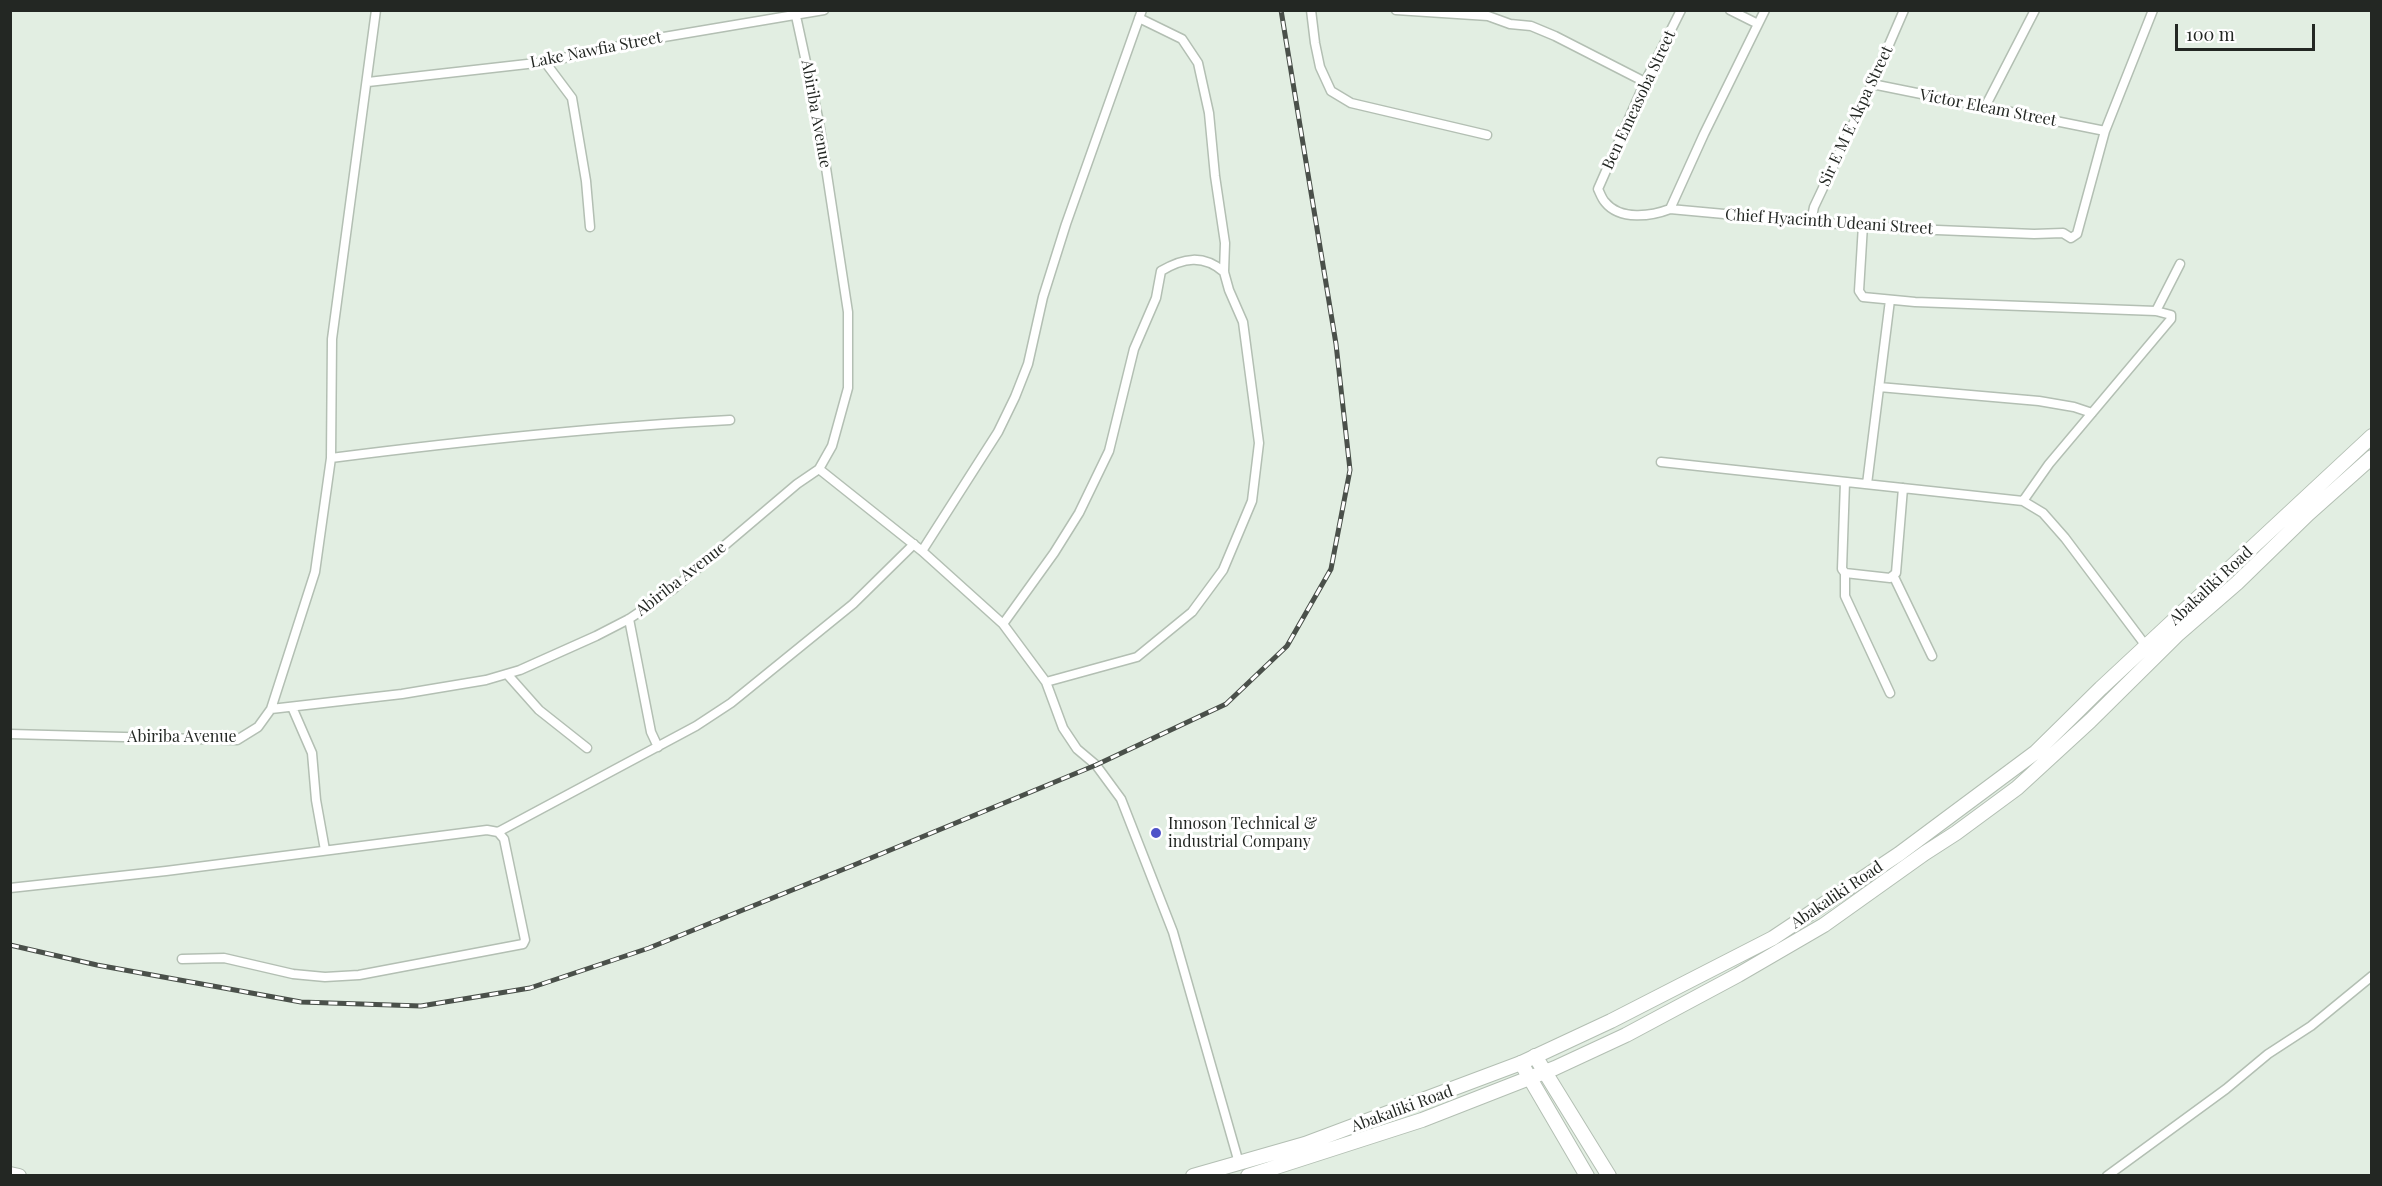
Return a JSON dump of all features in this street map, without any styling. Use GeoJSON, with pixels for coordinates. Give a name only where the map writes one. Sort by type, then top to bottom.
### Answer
{"type":"FeatureCollection","features":[{"type":"Feature","properties":{"kind":"main road","name":"Abakaliki Road"},"geometry":{"type":"LineString","coordinates":[[1192,1176],[1305,1144],[1521,1063],[1611,1022],[1754,948],[1829,901],[1899,854],[2036,752],[2146,646],[2372,436]]}},
{"type":"Feature","properties":{"kind":"main road","name":"Abakaliki Road"},"geometry":{"type":"LineString","coordinates":[[1248,1176],[1422,1120],[1530,1079],[1626,1035],[1795,943],[1998,802],[2058,752],[2177,635],[2237,583],[2308,514],[2372,457]]}},
{"type":"Feature","properties":{"kind":"main road"},"geometry":{"type":"LineString","coordinates":[[1535,1056],[1609,1176]]}},
{"type":"Feature","properties":{"kind":"main road"},"geometry":{"type":"LineString","coordinates":[[1521,1063],[1587,1176]]}},
{"type":"Feature","properties":{"kind":"main road"},"geometry":{"type":"LineString","coordinates":[[10,1174],[19,1176]]}},
{"type":"Feature","properties":{"kind":"street"},"geometry":{"type":"LineString","coordinates":[[271,709],[315,572],[331,458],[332,339],[376,10]]}},
{"type":"Feature","properties":{"kind":"street","name":"Lake Nawfia Street"},"geometry":{"type":"LineString","coordinates":[[368,82],[545,62],[652,39],[824,10]]}},
{"type":"Feature","properties":{"kind":"street"},"geometry":{"type":"LineString","coordinates":[[1311,10],[1320,67],[1331,90],[1351,104],[1487,135]]}},
{"type":"Feature","properties":{"kind":"street"},"geometry":{"type":"LineString","coordinates":[[1396,10],[1488,16],[1510,24],[1531,26],[1645,82]]}},
{"type":"Feature","properties":{"kind":"street","name":"Ben Emeasoba Street"},"geometry":{"type":"LineString","coordinates":[[1598,189],[1645,82],[1681,10]]}},
{"type":"Feature","properties":{"kind":"street"},"geometry":{"type":"LineString","coordinates":[[1730,10],[1758,24]]}},
{"type":"Feature","properties":{"kind":"street"},"geometry":{"type":"LineString","coordinates":[[1671,209],[1765,10]]}},
{"type":"Feature","properties":{"kind":"street","name":"Sir E M E Akpa Street"},"geometry":{"type":"LineString","coordinates":[[1812,222],[1814,207],[1904,10]]}},
{"type":"Feature","properties":{"kind":"street"},"geometry":{"type":"LineString","coordinates":[[1985,107],[2035,10]]}},
{"type":"Feature","properties":{"kind":"street"},"geometry":{"type":"LineString","coordinates":[[2104,131],[2153,10]]}},
{"type":"Feature","properties":{"kind":"street"},"geometry":{"type":"LineString","coordinates":[[922,551],[999,432],[1015,397],[1028,364],[1043,297],[1066,224],[1140,14],[1182,39],[1198,63],[1209,113],[1225,243],[1224,272],[1243,322],[1259,443],[1252,501],[1223,570],[1192,612],[1137,657],[1046,682]]}},
{"type":"Feature","properties":{"kind":"street","name":"Abiriba Avenue"},"geometry":{"type":"LineString","coordinates":[[10,734],[237,740],[258,727],[271,709],[402,694],[520,670],[629,619],[672,590],[797,484],[819,469],[832,446],[848,388],[848,312],[819,122],[796,16]]}},
{"type":"Feature","properties":{"kind":"street"},"geometry":{"type":"LineString","coordinates":[[545,62],[572,98],[586,181],[590,227]]}},
{"type":"Feature","properties":{"kind":"street","name":"Victor Eleam Street"},"geometry":{"type":"LineString","coordinates":[[1872,84],[2104,131]]}},
{"type":"Feature","properties":{"kind":"street","name":"Chief Hyacinth Udeani Street"},"geometry":{"type":"LineString","coordinates":[[1598,189],[1605,202],[1615,210],[1630,214],[1654,215],[1671,209],[1812,222],[2034,234],[2063,233],[2071,238],[2077,234],[2104,131]]}},
{"type":"Feature","properties":{"kind":"street"},"geometry":{"type":"LineString","coordinates":[[1863,225],[1860,295],[1890,300],[2156,311],[2170,315],[2171,319],[2049,464],[2023,501]]}},
{"type":"Feature","properties":{"kind":"street"},"geometry":{"type":"LineString","coordinates":[[1003,624],[1061,543],[1079,513],[1109,451],[1134,349],[1156,298],[1161,271],[1175,263],[1189,259],[1202,259],[1215,263],[1224,272]]}},
{"type":"Feature","properties":{"kind":"street"},"geometry":{"type":"LineString","coordinates":[[2156,311],[2180,264]]}},
{"type":"Feature","properties":{"kind":"street"},"geometry":{"type":"LineString","coordinates":[[1867,484],[1890,300]]}},
{"type":"Feature","properties":{"kind":"street"},"geometry":{"type":"LineString","coordinates":[[1879,387],[2039,401],[2074,406],[2092,413]]}},
{"type":"Feature","properties":{"kind":"street"},"geometry":{"type":"LineString","coordinates":[[331,458],[485,438],[639,424],[730,420]]}},
{"type":"Feature","properties":{"kind":"street"},"geometry":{"type":"LineString","coordinates":[[1661,462],[2023,501],[2043,513],[2065,538],[2146,646]]}},
{"type":"Feature","properties":{"kind":"street"},"geometry":{"type":"LineString","coordinates":[[819,469],[914,544],[1003,624],[1046,682],[1063,728],[1072,742],[1096,765],[1121,800],[1173,932],[1239,1163]]}},
{"type":"Feature","properties":{"kind":"street"},"geometry":{"type":"LineString","coordinates":[[1845,482],[1841,564],[1845,573],[1845,596],[1890,693]]}},
{"type":"Feature","properties":{"kind":"street"},"geometry":{"type":"LineString","coordinates":[[1903,488],[1894,577],[1932,656]]}},
{"type":"Feature","properties":{"kind":"street"},"geometry":{"type":"LineString","coordinates":[[10,888],[468,831],[498,832],[696,726],[731,703],[853,604],[914,544]]}},
{"type":"Feature","properties":{"kind":"street"},"geometry":{"type":"LineString","coordinates":[[1845,573],[1894,577]]}},
{"type":"Feature","properties":{"kind":"street"},"geometry":{"type":"LineString","coordinates":[[629,619],[651,732],[658,747]]}},
{"type":"Feature","properties":{"kind":"street"},"geometry":{"type":"LineString","coordinates":[[507,674],[539,710],[587,748]]}},
{"type":"Feature","properties":{"kind":"street"},"geometry":{"type":"LineString","coordinates":[[292,707],[312,753],[316,800],[325,850]]}},
{"type":"Feature","properties":{"kind":"street"},"geometry":{"type":"LineString","coordinates":[[182,960],[224,958],[293,974],[325,977],[359,975],[523,944],[525,939],[504,839],[498,832]]}},
{"type":"Feature","properties":{"kind":"street"},"geometry":{"type":"LineString","coordinates":[[2107,1176],[2226,1089],[2268,1054],[2312,1026],[2372,976]]}},
{"type":"Feature","properties":{"kind":"railway"},"geometry":{"type":"LineString","coordinates":[[10,945],[97,965],[301,1002],[421,1006],[530,988],[649,948],[854,865],[1096,765],[1226,704],[1287,646],[1331,569],[1350,470],[1336,344],[1281,10]]}},
{"type":"Feature","properties":{"kind":"place","name":"Innoson Technical & industrial Company"},"geometry":{"type":"Point","coordinates":[1156,833]}}]}
